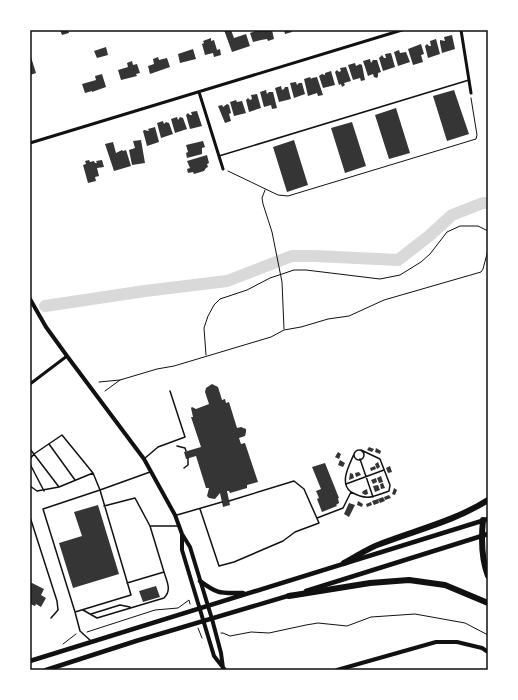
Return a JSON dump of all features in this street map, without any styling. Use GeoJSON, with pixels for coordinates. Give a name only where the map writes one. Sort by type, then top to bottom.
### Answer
{"type":"FeatureCollection","features":[{"type":"Feature","properties":{"kind":"highway"},"geometry":{"type":"LineString","coordinates":[[344,563],[378,544],[422,530],[472,510],[488,500]]}},
{"type":"Feature","properties":{"kind":"highway"},"geometry":{"type":"LineString","coordinates":[[485,519],[481,537],[483,563],[488,576]]}},
{"type":"Feature","properties":{"kind":"highway"},"geometry":{"type":"LineString","coordinates":[[289,596],[370,583],[409,580],[445,586],[488,604]]}},
{"type":"Feature","properties":{"kind":"main road"},"geometry":{"type":"LineString","coordinates":[[30,661],[485,519]]}},
{"type":"Feature","properties":{"kind":"main road"},"geometry":{"type":"LineString","coordinates":[[46,670],[136,641],[370,572],[488,534]]}},
{"type":"Feature","properties":{"kind":"main road"},"geometry":{"type":"LineString","coordinates":[[200,581],[220,593],[248,593]]}},
{"type":"Feature","properties":{"kind":"street"},"geometry":{"type":"LineString","coordinates":[[30,143],[402,30]]}},
{"type":"Feature","properties":{"kind":"street"},"geometry":{"type":"LineString","coordinates":[[461,30],[471,93]]}},
{"type":"Feature","properties":{"kind":"street"},"geometry":{"type":"LineString","coordinates":[[199,92],[223,168]]}},
{"type":"Feature","properties":{"kind":"street"},"geometry":{"type":"LineString","coordinates":[[30,299],[46,327],[144,459],[152,472],[175,516],[182,534],[190,547],[212,619],[224,669]]}},
{"type":"Feature","properties":{"kind":"street"},"geometry":{"type":"LineString","coordinates":[[30,384],[67,356]]}},
{"type":"Feature","properties":{"kind":"street"},"geometry":{"type":"LineString","coordinates":[[182,534],[182,550],[214,656],[224,669]]}},
{"type":"Feature","properties":{"kind":"street"},"geometry":{"type":"LineString","coordinates":[[337,670],[436,642],[457,642],[482,648],[488,652]]}},
{"type":"Feature","properties":{"kind":"lane"},"geometry":{"type":"LineString","coordinates":[[219,156],[469,80]]}},
{"type":"Feature","properties":{"kind":"lane"},"geometry":{"type":"LineString","coordinates":[[144,459],[158,446],[185,438],[170,391]]}},
{"type":"Feature","properties":{"kind":"lane"},"geometry":{"type":"LineString","coordinates":[[30,459],[34,454],[62,435],[93,473],[100,490],[128,583],[131,595],[75,612]]}},
{"type":"Feature","properties":{"kind":"lane"},"geometry":{"type":"LineString","coordinates":[[49,444],[75,480]]}},
{"type":"Feature","properties":{"kind":"lane"},"geometry":{"type":"LineString","coordinates":[[177,446],[184,448],[186,451]]}},
{"type":"Feature","properties":{"kind":"lane"},"geometry":{"type":"LineString","coordinates":[[30,448],[59,487]]}},
{"type":"Feature","properties":{"kind":"lane"},"geometry":{"type":"LineString","coordinates":[[356,450],[361,450],[380,459],[390,484],[388,491],[368,499],[362,498],[347,490],[344,478],[356,450]]}},
{"type":"Feature","properties":{"kind":"lane"},"geometry":{"type":"LineString","coordinates":[[360,460],[364,456],[361,450]]}},
{"type":"Feature","properties":{"kind":"lane"},"geometry":{"type":"LineString","coordinates":[[354,454],[356,459],[360,460],[373,496]]}},
{"type":"Feature","properties":{"kind":"lane"},"geometry":{"type":"LineString","coordinates":[[184,468],[188,465],[188,458]]}},
{"type":"Feature","properties":{"kind":"lane"},"geometry":{"type":"LineString","coordinates":[[30,464],[44,490]]}},
{"type":"Feature","properties":{"kind":"lane"},"geometry":{"type":"LineString","coordinates":[[346,484],[384,470]]}},
{"type":"Feature","properties":{"kind":"lane"},"geometry":{"type":"LineString","coordinates":[[92,642],[80,631],[43,509],[152,472]]}},
{"type":"Feature","properties":{"kind":"lane"},"geometry":{"type":"LineString","coordinates":[[30,486],[37,491],[59,487],[93,473]]}},
{"type":"Feature","properties":{"kind":"lane"},"geometry":{"type":"LineString","coordinates":[[200,509],[219,566],[234,562],[283,541],[295,532],[319,523],[304,490],[294,481],[229,500]]}},
{"type":"Feature","properties":{"kind":"lane"},"geometry":{"type":"LineString","coordinates":[[317,518],[343,508],[351,492]]}},
{"type":"Feature","properties":{"kind":"lane"},"geometry":{"type":"LineString","coordinates":[[83,610],[97,618],[164,598],[168,594],[169,589],[150,526],[135,498],[104,506]]}},
{"type":"Feature","properties":{"kind":"lane"},"geometry":{"type":"LineString","coordinates":[[175,516],[222,502]]}},
{"type":"Feature","properties":{"kind":"lane"},"geometry":{"type":"LineString","coordinates":[[30,517],[57,601],[58,610],[51,618]]}},
{"type":"Feature","properties":{"kind":"lane"},"geometry":{"type":"LineString","coordinates":[[150,526],[179,526]]}},
{"type":"Feature","properties":{"kind":"lane"},"geometry":{"type":"LineString","coordinates":[[128,583],[164,572]]}},
{"type":"Feature","properties":{"kind":"lane"},"geometry":{"type":"LineString","coordinates":[[91,614],[120,605],[131,607]]}},
{"type":"Feature","properties":{"kind":"path"},"geometry":{"type":"LineString","coordinates":[[223,168],[278,195],[288,196],[476,139],[477,135],[471,93]]}},
{"type":"Feature","properties":{"kind":"path"},"geometry":{"type":"LineString","coordinates":[[265,189],[262,204],[272,232],[280,275],[283,294],[284,330]]}},
{"type":"Feature","properties":{"kind":"path"},"geometry":{"type":"LineString","coordinates":[[206,356],[204,328],[214,305],[220,299],[247,290],[270,278],[294,270],[306,270],[380,279],[400,275],[421,262],[430,254],[447,232],[460,226],[478,226],[488,231]]}},
{"type":"Feature","properties":{"kind":"path"},"geometry":{"type":"LineString","coordinates":[[99,382],[120,380],[157,369],[174,366],[271,337],[284,330],[301,327],[328,319],[349,316],[384,300],[481,272],[488,250]]}},
{"type":"Feature","properties":{"kind":"path"},"geometry":{"type":"LineString","coordinates":[[105,391],[120,380]]}},
{"type":"Feature","properties":{"kind":"path"},"geometry":{"type":"LineString","coordinates":[[88,631],[155,610],[178,608],[189,600]]}},
{"type":"Feature","properties":{"kind":"path"},"geometry":{"type":"LineString","coordinates":[[222,629],[223,633],[230,636],[251,632],[269,633],[318,623],[347,626],[370,618],[415,614],[465,623],[488,635]]}},
{"type":"Feature","properties":{"kind":"path"},"geometry":{"type":"LineString","coordinates":[[64,644],[75,635],[79,634]]}},
{"type":"Feature","properties":{"kind":"building"},"geometry":{"type":"Polygon","coordinates":[[[60,30],[68,30],[69,33],[62,35],[60,30]]]}},
{"type":"Feature","properties":{"kind":"building"},"geometry":{"type":"Polygon","coordinates":[[[224,30],[231,30],[234,38],[246,34],[250,46],[232,52],[224,30]]]}},
{"type":"Feature","properties":{"kind":"building"},"geometry":{"type":"Polygon","coordinates":[[[258,30],[272,30],[274,39],[253,42],[250,33],[258,30]]]}},
{"type":"Feature","properties":{"kind":"building"},"geometry":{"type":"Polygon","coordinates":[[[284,30],[292,30],[292,32],[285,34],[284,30]]]}},
{"type":"Feature","properties":{"kind":"building"},"geometry":{"type":"Polygon","coordinates":[[[452,35],[455,49],[442,53],[440,40],[445,41],[444,37],[452,35]]]}},
{"type":"Feature","properties":{"kind":"building"},"geometry":{"type":"Polygon","coordinates":[[[211,38],[211,41],[214,40],[217,50],[220,49],[221,55],[214,57],[213,53],[205,55],[202,44],[204,43],[203,41],[211,38]]]}},
{"type":"Feature","properties":{"kind":"building"},"geometry":{"type":"Polygon","coordinates":[[[436,39],[440,54],[428,58],[425,46],[427,44],[431,46],[430,41],[436,39]]]}},
{"type":"Feature","properties":{"kind":"building"},"geometry":{"type":"Polygon","coordinates":[[[421,44],[424,54],[421,55],[423,62],[413,65],[408,49],[421,44]]]}},
{"type":"Feature","properties":{"kind":"building"},"geometry":{"type":"Polygon","coordinates":[[[106,47],[108,55],[97,58],[94,51],[106,47]]]}},
{"type":"Feature","properties":{"kind":"building"},"geometry":{"type":"Polygon","coordinates":[[[193,49],[196,59],[180,63],[178,54],[193,49]]]}},
{"type":"Feature","properties":{"kind":"building"},"geometry":{"type":"Polygon","coordinates":[[[399,50],[400,53],[406,52],[410,62],[398,66],[394,52],[399,50]]]}},
{"type":"Feature","properties":{"kind":"building"},"geometry":{"type":"Polygon","coordinates":[[[391,53],[395,67],[383,71],[379,58],[382,55],[386,58],[385,54],[391,53]]]}},
{"type":"Feature","properties":{"kind":"building"},"geometry":{"type":"Polygon","coordinates":[[[30,54],[36,73],[30,75],[30,54]]]}},
{"type":"Feature","properties":{"kind":"building"},"geometry":{"type":"Polygon","coordinates":[[[158,57],[159,60],[167,58],[170,67],[150,74],[148,66],[154,64],[153,59],[158,57]]]}},
{"type":"Feature","properties":{"kind":"building"},"geometry":{"type":"Polygon","coordinates":[[[370,59],[371,63],[373,60],[377,60],[381,72],[378,73],[377,78],[374,77],[373,74],[368,76],[363,61],[370,59]]]}},
{"type":"Feature","properties":{"kind":"building"},"geometry":{"type":"Polygon","coordinates":[[[132,61],[133,65],[137,64],[140,73],[136,74],[137,76],[121,80],[118,70],[128,67],[127,63],[132,61]]]}},
{"type":"Feature","properties":{"kind":"building"},"geometry":{"type":"Polygon","coordinates":[[[355,63],[356,66],[360,64],[362,65],[365,80],[361,81],[360,78],[353,80],[348,65],[355,63]]]}},
{"type":"Feature","properties":{"kind":"building"},"geometry":{"type":"Polygon","coordinates":[[[346,67],[351,81],[344,83],[345,85],[342,87],[341,84],[339,85],[335,72],[337,70],[339,72],[341,71],[340,68],[346,67]]]}},
{"type":"Feature","properties":{"kind":"building"},"geometry":{"type":"Polygon","coordinates":[[[331,71],[335,85],[323,88],[319,76],[322,74],[325,75],[325,73],[331,71]]]}},
{"type":"Feature","properties":{"kind":"building"},"geometry":{"type":"Polygon","coordinates":[[[102,74],[106,87],[85,93],[82,84],[96,80],[95,76],[102,74]]]}},
{"type":"Feature","properties":{"kind":"building"},"geometry":{"type":"Polygon","coordinates":[[[310,77],[311,79],[317,77],[323,95],[318,96],[317,93],[308,96],[304,79],[310,77]]]}},
{"type":"Feature","properties":{"kind":"building"},"geometry":{"type":"Polygon","coordinates":[[[296,82],[297,85],[302,83],[305,94],[294,98],[290,83],[296,82]]]}},
{"type":"Feature","properties":{"kind":"building"},"geometry":{"type":"Polygon","coordinates":[[[281,86],[282,90],[285,87],[288,87],[291,99],[279,102],[275,88],[281,86]]]}},
{"type":"Feature","properties":{"kind":"building"},"geometry":{"type":"Polygon","coordinates":[[[266,90],[267,94],[269,92],[273,92],[277,108],[272,109],[271,105],[264,107],[260,92],[266,90]]]}},
{"type":"Feature","properties":{"kind":"building"},"geometry":{"type":"Polygon","coordinates":[[[454,90],[469,134],[447,141],[433,96],[454,90]]]}},
{"type":"Feature","properties":{"kind":"building"},"geometry":{"type":"Polygon","coordinates":[[[257,94],[261,108],[249,112],[246,100],[248,98],[250,100],[252,99],[251,95],[257,94]]]}},
{"type":"Feature","properties":{"kind":"building"},"geometry":{"type":"Polygon","coordinates":[[[236,100],[237,102],[242,101],[246,113],[234,116],[230,102],[236,100]]]}},
{"type":"Feature","properties":{"kind":"building"},"geometry":{"type":"Polygon","coordinates":[[[227,104],[229,105],[231,113],[229,114],[231,121],[225,123],[218,106],[222,105],[223,107],[227,104]]]}},
{"type":"Feature","properties":{"kind":"building"},"geometry":{"type":"Polygon","coordinates":[[[396,108],[410,153],[389,159],[375,115],[396,108]]]}},
{"type":"Feature","properties":{"kind":"building"},"geometry":{"type":"Polygon","coordinates":[[[197,111],[202,126],[190,129],[186,115],[188,113],[192,115],[191,112],[197,111]]]}},
{"type":"Feature","properties":{"kind":"building"},"geometry":{"type":"Polygon","coordinates":[[[177,117],[178,120],[180,117],[183,118],[187,129],[175,133],[171,119],[177,117]]]}},
{"type":"Feature","properties":{"kind":"building"},"geometry":{"type":"Polygon","coordinates":[[[163,121],[164,124],[166,122],[169,123],[173,134],[161,138],[157,123],[163,121]]]}},
{"type":"Feature","properties":{"kind":"building"},"geometry":{"type":"Polygon","coordinates":[[[352,122],[366,166],[345,173],[331,128],[352,122]]]}},
{"type":"Feature","properties":{"kind":"building"},"geometry":{"type":"Polygon","coordinates":[[[155,127],[159,142],[147,146],[143,131],[149,131],[148,129],[155,127]]]}},
{"type":"Feature","properties":{"kind":"building"},"geometry":{"type":"Polygon","coordinates":[[[141,140],[145,163],[132,165],[129,150],[135,148],[133,141],[141,140]]]}},
{"type":"Feature","properties":{"kind":"building"},"geometry":{"type":"Polygon","coordinates":[[[294,140],[308,185],[287,192],[273,147],[294,140]]]}},
{"type":"Feature","properties":{"kind":"building"},"geometry":{"type":"Polygon","coordinates":[[[203,141],[205,147],[202,148],[202,154],[187,158],[186,153],[188,152],[186,145],[203,141]]]}},
{"type":"Feature","properties":{"kind":"building"},"geometry":{"type":"Polygon","coordinates":[[[113,142],[116,153],[126,150],[131,166],[114,171],[105,144],[113,142]]]}},
{"type":"Feature","properties":{"kind":"building"},"geometry":{"type":"Polygon","coordinates":[[[207,155],[209,163],[207,164],[208,167],[204,171],[194,174],[193,172],[188,173],[187,169],[190,168],[187,161],[207,155]]]}},
{"type":"Feature","properties":{"kind":"building"},"geometry":{"type":"Polygon","coordinates":[[[89,160],[90,162],[94,161],[97,163],[96,161],[102,160],[104,167],[97,168],[99,176],[95,177],[96,181],[88,183],[83,165],[86,164],[85,161],[89,160]]]}},
{"type":"Feature","properties":{"kind":"building"},"geometry":{"type":"Polygon","coordinates":[[[212,384],[218,387],[222,400],[225,399],[226,403],[229,402],[237,428],[241,427],[246,429],[245,436],[239,438],[241,444],[245,443],[258,482],[247,485],[247,488],[230,493],[227,491],[230,505],[223,507],[220,493],[215,499],[207,496],[209,488],[206,488],[196,456],[186,459],[184,452],[201,447],[191,417],[193,417],[191,408],[196,409],[209,404],[205,392],[206,388],[212,384]]]}},
{"type":"Feature","properties":{"kind":"building"},"geometry":{"type":"Polygon","coordinates":[[[369,447],[374,449],[372,452],[367,450],[369,447]]]}},
{"type":"Feature","properties":{"kind":"building"},"geometry":{"type":"Polygon","coordinates":[[[376,448],[381,451],[380,454],[375,452],[376,448]]]}},
{"type":"Feature","properties":{"kind":"building"},"geometry":{"type":"Polygon","coordinates":[[[338,452],[341,454],[339,459],[335,457],[338,452]]]}},
{"type":"Feature","properties":{"kind":"building"},"geometry":{"type":"Polygon","coordinates":[[[340,460],[345,463],[343,467],[338,465],[340,460]]]}},
{"type":"Feature","properties":{"kind":"building"},"geometry":{"type":"Polygon","coordinates":[[[378,462],[380,467],[377,469],[375,464],[378,462]]]}},
{"type":"Feature","properties":{"kind":"building"},"geometry":{"type":"Polygon","coordinates":[[[325,463],[339,498],[339,503],[336,505],[337,506],[322,512],[317,499],[319,498],[316,491],[321,489],[312,467],[325,463]]]}},
{"type":"Feature","properties":{"kind":"building"},"geometry":{"type":"Polygon","coordinates":[[[375,466],[376,469],[371,471],[370,468],[375,466]]]}},
{"type":"Feature","properties":{"kind":"building"},"geometry":{"type":"Polygon","coordinates":[[[390,466],[392,472],[388,473],[386,468],[390,466]]]}},
{"type":"Feature","properties":{"kind":"building"},"geometry":{"type":"Polygon","coordinates":[[[359,472],[361,475],[356,477],[355,473],[359,472]]]}},
{"type":"Feature","properties":{"kind":"building"},"geometry":{"type":"Polygon","coordinates":[[[350,473],[353,474],[354,478],[349,480],[350,473]]]}},
{"type":"Feature","properties":{"kind":"building"},"geometry":{"type":"Polygon","coordinates":[[[381,476],[383,482],[379,483],[377,478],[381,476]]]}},
{"type":"Feature","properties":{"kind":"building"},"geometry":{"type":"Polygon","coordinates":[[[376,478],[377,482],[373,484],[371,480],[376,478]]]}},
{"type":"Feature","properties":{"kind":"building"},"geometry":{"type":"Polygon","coordinates":[[[383,483],[385,488],[381,489],[380,484],[383,483]]]}},
{"type":"Feature","properties":{"kind":"building"},"geometry":{"type":"Polygon","coordinates":[[[378,485],[380,490],[375,492],[373,486],[378,485]]]}},
{"type":"Feature","properties":{"kind":"building"},"geometry":{"type":"Polygon","coordinates":[[[394,488],[397,490],[395,495],[392,494],[394,488]]]}},
{"type":"Feature","properties":{"kind":"building"},"geometry":{"type":"Polygon","coordinates":[[[367,489],[368,494],[365,495],[362,493],[363,491],[367,489]]]}},
{"type":"Feature","properties":{"kind":"building"},"geometry":{"type":"Polygon","coordinates":[[[389,495],[391,498],[385,500],[384,497],[389,495]]]}},
{"type":"Feature","properties":{"kind":"building"},"geometry":{"type":"Polygon","coordinates":[[[383,497],[385,501],[380,503],[378,499],[383,497]]]}},
{"type":"Feature","properties":{"kind":"building"},"geometry":{"type":"Polygon","coordinates":[[[378,499],[379,503],[374,505],[372,501],[378,499]]]}},
{"type":"Feature","properties":{"kind":"building"},"geometry":{"type":"Polygon","coordinates":[[[358,501],[363,504],[362,507],[357,505],[358,501]]]}},
{"type":"Feature","properties":{"kind":"building"},"geometry":{"type":"Polygon","coordinates":[[[371,502],[372,505],[367,507],[366,504],[371,502]]]}},
{"type":"Feature","properties":{"kind":"building"},"geometry":{"type":"Polygon","coordinates":[[[349,503],[355,505],[349,517],[344,514],[349,503]]]}},
{"type":"Feature","properties":{"kind":"building"},"geometry":{"type":"Polygon","coordinates":[[[98,505],[119,574],[73,588],[59,543],[82,536],[74,512],[98,505]]]}},
{"type":"Feature","properties":{"kind":"building"},"geometry":{"type":"Polygon","coordinates":[[[30,582],[44,589],[41,595],[46,598],[41,607],[36,604],[35,606],[30,604],[30,582]]]}},
{"type":"Feature","properties":{"kind":"building"},"geometry":{"type":"Polygon","coordinates":[[[156,586],[160,597],[143,602],[139,591],[156,586]]]}},
{"type":"Feature","properties":{"kind":"waterway"},"geometry":{"type":"LineString","coordinates":[[45,306],[145,291],[227,281],[292,256],[398,260],[429,236],[452,215],[483,203],[488,203]]}}]}
